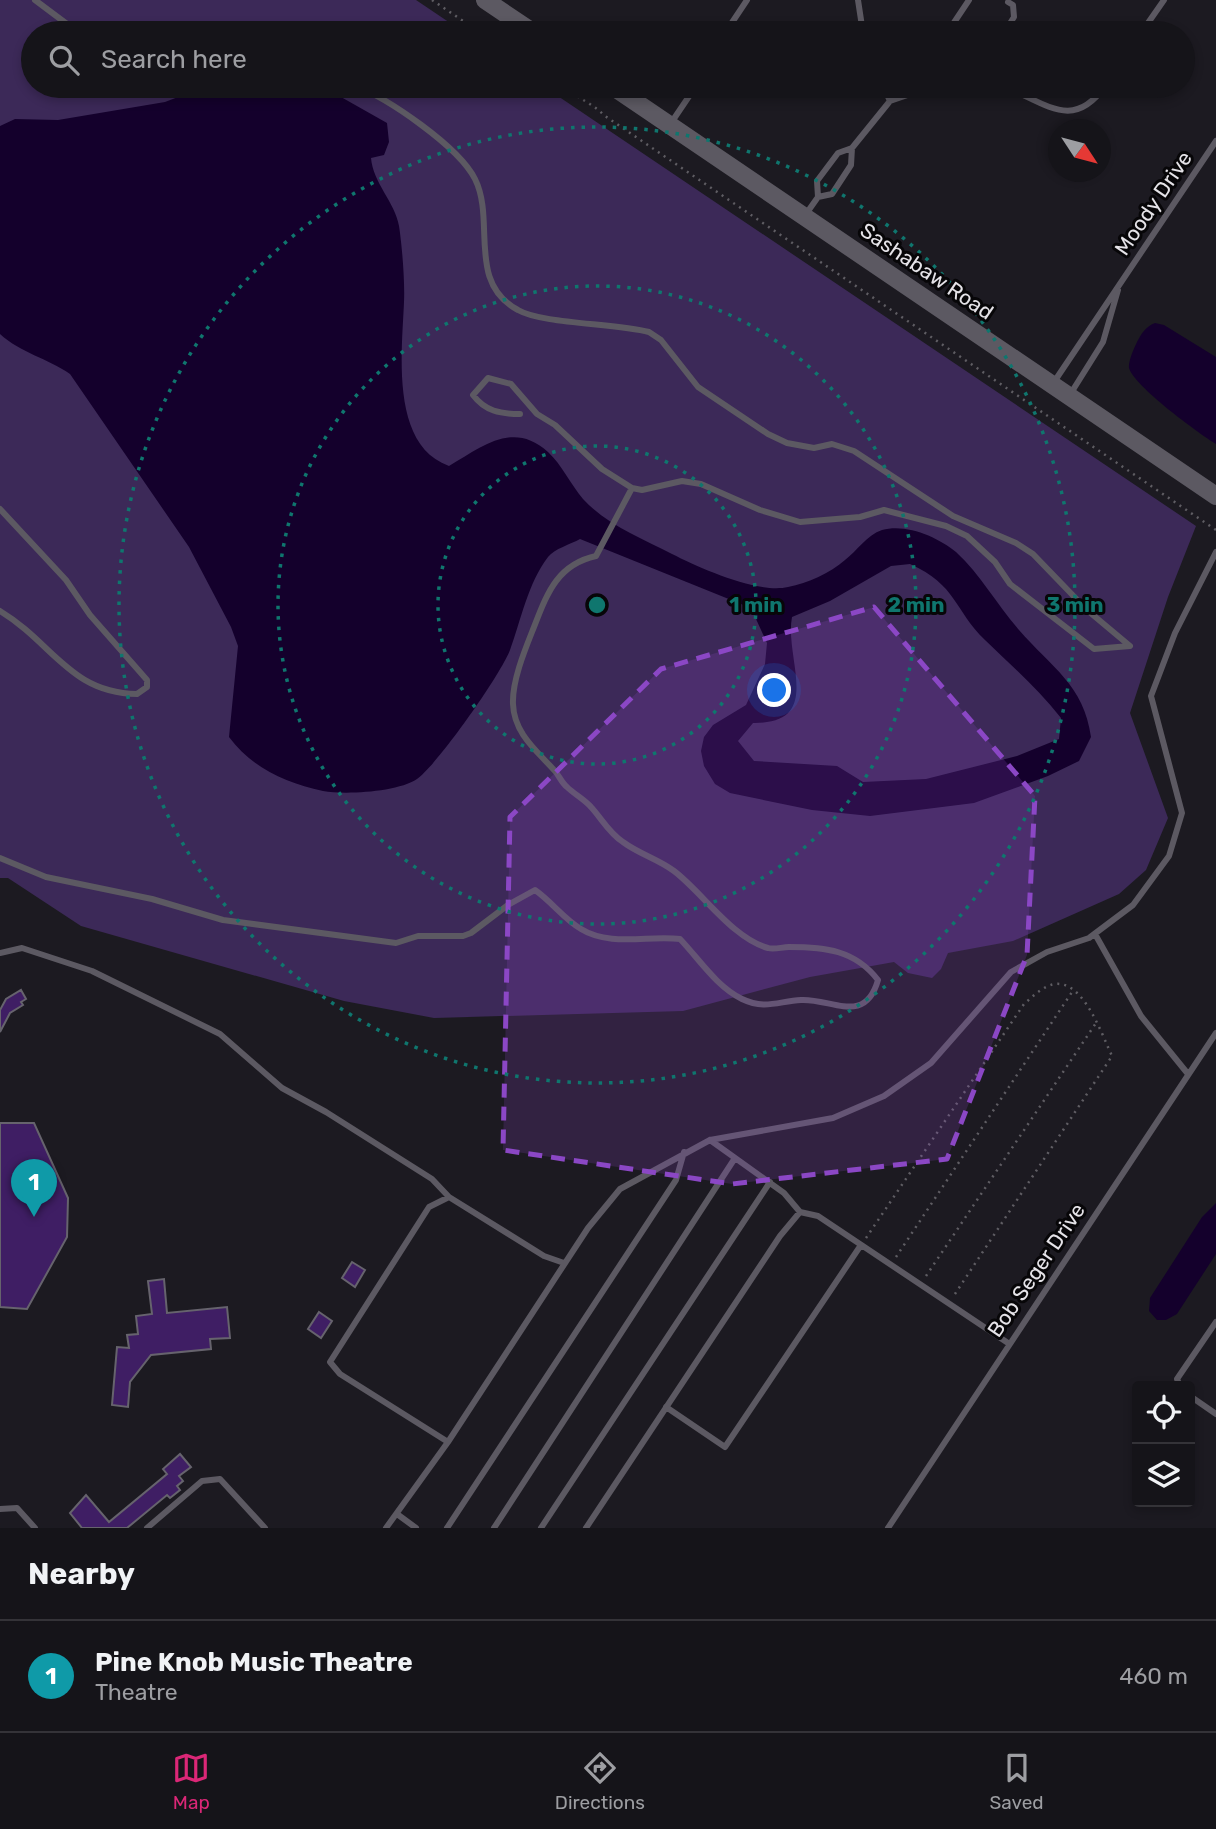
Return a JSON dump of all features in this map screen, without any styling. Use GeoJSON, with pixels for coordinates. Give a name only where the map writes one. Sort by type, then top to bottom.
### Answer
{"type":"FeatureCollection","features":[{"type":"Feature","properties":{"kind":"main road"},"geometry":{"type":"LineString","coordinates":[[485,0],[516,21]]}},
{"type":"Feature","properties":{"kind":"main road","name":"Sashabaw Road"},"geometry":{"type":"LineString","coordinates":[[630,98],[1216,496]]}},
{"type":"Feature","properties":{"kind":"lane"},"geometry":{"type":"LineString","coordinates":[[34,0],[63,21]]}},
{"type":"Feature","properties":{"kind":"lane"},"geometry":{"type":"LineString","coordinates":[[733,21],[747,0]]}},
{"type":"Feature","properties":{"kind":"lane"},"geometry":{"type":"LineString","coordinates":[[858,0],[861,21]]}},
{"type":"Feature","properties":{"kind":"lane"},"geometry":{"type":"LineString","coordinates":[[955,21],[969,0]]}},
{"type":"Feature","properties":{"kind":"lane"},"geometry":{"type":"LineString","coordinates":[[1149,21],[1164,0]]}},
{"type":"Feature","properties":{"kind":"lane"},"geometry":{"type":"LineString","coordinates":[[1008,2],[1013,5],[1014,17],[1012,21]]}},
{"type":"Feature","properties":{"kind":"lane"},"geometry":{"type":"LineString","coordinates":[[380,98],[461,158],[475,179],[481,198],[488,271],[493,286],[518,310],[547,318],[649,332],[661,341],[698,387],[768,434],[787,443],[814,447],[832,444],[854,451],[953,516],[1024,548],[1087,610],[1130,646],[1094,649],[1010,584],[995,562],[967,536],[946,526],[884,510],[860,517],[800,522],[760,510],[701,484],[682,481],[642,489],[632,488],[602,469],[555,425],[537,414],[511,384],[488,378],[473,395],[482,407],[503,414],[520,414]]}},
{"type":"Feature","properties":{"kind":"lane"},"geometry":{"type":"LineString","coordinates":[[670,125],[687,98]]}},
{"type":"Feature","properties":{"kind":"lane"},"geometry":{"type":"LineString","coordinates":[[805,216],[818,197],[817,181],[838,153],[852,148],[890,101],[898,98]]}},
{"type":"Feature","properties":{"kind":"lane"},"geometry":{"type":"LineString","coordinates":[[1028,98],[1054,110],[1069,113],[1087,107],[1095,98]]}},
{"type":"Feature","properties":{"kind":"lane","name":"Moody Drive"},"geometry":{"type":"LineString","coordinates":[[1053,383],[1216,141]]}},
{"type":"Feature","properties":{"kind":"lane"},"geometry":{"type":"LineString","coordinates":[[818,197],[832,194],[852,165],[852,148]]}},
{"type":"Feature","properties":{"kind":"lane","name":"Moody Drive"},"geometry":{"type":"LineString","coordinates":[[1070,395],[1103,342],[1120,285]]}},
{"type":"Feature","properties":{"kind":"lane"},"geometry":{"type":"LineString","coordinates":[[0,858],[46,877],[152,899],[223,920],[396,943],[418,936],[463,936],[471,933],[508,905],[535,890],[570,922],[589,933],[621,939],[680,939],[710,974],[743,999],[779,1005],[801,1000],[844,1008],[862,1004],[876,990],[878,980],[866,965],[850,954],[831,949],[768,949],[744,934],[718,915],[676,873],[639,853],[608,830],[589,804],[563,784],[525,738],[513,702],[539,610],[554,581],[568,568],[597,554],[632,488]]}},
{"type":"Feature","properties":{"kind":"lane"},"geometry":{"type":"LineString","coordinates":[[0,509],[66,580],[90,615],[147,680],[147,687],[137,694],[94,688],[78,678],[51,650],[0,611]]}},
{"type":"Feature","properties":{"kind":"lane"},"geometry":{"type":"LineString","coordinates":[[386,1528],[448,1442],[564,1263],[620,1189],[710,1140],[833,1118],[884,1096],[931,1063],[1011,972],[1048,952],[1095,934],[1133,905],[1169,856],[1182,813],[1151,696],[1175,633],[1216,552]]}},
{"type":"Feature","properties":{"kind":"lane"},"geometry":{"type":"LineString","coordinates":[[1095,934],[1141,1016],[1188,1074]]}},
{"type":"Feature","properties":{"kind":"lane"},"geometry":{"type":"LineString","coordinates":[[0,953],[22,948],[92,971],[220,1034],[282,1088],[422,1173],[449,1197],[544,1256],[564,1263]]}},
{"type":"Feature","properties":{"kind":"lane","name":"Bob Seger Drive"},"geometry":{"type":"LineString","coordinates":[[888,1528],[1008,1343],[1216,1033]]}},
{"type":"Feature","properties":{"kind":"lane"},"geometry":{"type":"LineString","coordinates":[[710,1140],[770,1182],[800,1212],[818,1216],[1008,1343]]}},
{"type":"Feature","properties":{"kind":"lane"},"geometry":{"type":"LineString","coordinates":[[447,1528],[676,1180],[684,1152]]}},
{"type":"Feature","properties":{"kind":"lane"},"geometry":{"type":"LineString","coordinates":[[494,1528],[735,1158]]}},
{"type":"Feature","properties":{"kind":"lane"},"geometry":{"type":"LineString","coordinates":[[541,1528],[770,1182]]}},
{"type":"Feature","properties":{"kind":"lane"},"geometry":{"type":"LineString","coordinates":[[448,1442],[340,1374],[330,1362],[429,1207],[449,1197]]}},
{"type":"Feature","properties":{"kind":"lane"},"geometry":{"type":"LineString","coordinates":[[586,1528],[780,1236],[800,1212]]}},
{"type":"Feature","properties":{"kind":"lane"},"geometry":{"type":"LineString","coordinates":[[666,1407],[725,1447],[862,1245]]}},
{"type":"Feature","properties":{"kind":"lane"},"geometry":{"type":"LineString","coordinates":[[1178,1381],[1216,1322]]}},
{"type":"Feature","properties":{"kind":"lane"},"geometry":{"type":"LineString","coordinates":[[1195,1399],[1216,1414]]}},
{"type":"Feature","properties":{"kind":"lane"},"geometry":{"type":"LineString","coordinates":[[147,1528],[202,1481],[220,1479],[265,1528]]}},
{"type":"Feature","properties":{"kind":"lane"},"geometry":{"type":"LineString","coordinates":[[0,1509],[17,1508],[34,1528]]}},
{"type":"Feature","properties":{"kind":"lane"},"geometry":{"type":"LineString","coordinates":[[397,1514],[411,1527]]}},
{"type":"Feature","properties":{"kind":"path"},"geometry":{"type":"LineString","coordinates":[[432,0],[463,21]]}},
{"type":"Feature","properties":{"kind":"path"},"geometry":{"type":"LineString","coordinates":[[577,98],[593,104],[605,116],[1216,530]]}},
{"type":"Feature","properties":{"kind":"path"},"geometry":{"type":"LineString","coordinates":[[862,1245],[1024,1004],[1048,985],[1067,984],[1080,993],[1112,1056],[949,1303]]}},
{"type":"Feature","properties":{"kind":"path"},"geometry":{"type":"LineString","coordinates":[[891,1264],[1074,989]]}},
{"type":"Feature","properties":{"kind":"path"},"geometry":{"type":"LineString","coordinates":[[921,1284],[1096,1023]]}},
{"type":"Feature","properties":{"kind":"highlighted area"},"geometry":{"type":"Polygon","coordinates":[[[874,607],[1035,796],[1027,955],[947,1159],[732,1184],[503,1150],[510,817],[661,669],[874,607]]]}},
{"type":"Feature","properties":{"kind":"shaded area"},"geometry":{"type":"Polygon","coordinates":[[[0,0],[416,0],[447,21],[21,21],[21,98],[561,98],[1196,526],[1168,597],[1130,713],[1168,818],[1146,870],[1119,894],[1013,941],[948,953],[941,969],[932,978],[908,973],[894,962],[810,977],[683,1011],[434,1018],[344,1001],[81,926],[8,878],[0,878],[0,0]]]}},
{"type":"Feature","properties":{"kind":"shaded area"},"geometry":{"type":"Polygon","coordinates":[[[176,98],[343,98],[387,123],[389,142],[384,155],[371,158],[376,176],[399,226],[404,284],[402,370],[408,418],[417,439],[430,455],[449,466],[498,440],[510,437],[535,443],[553,457],[583,499],[614,524],[698,566],[761,587],[788,587],[818,577],[839,565],[867,539],[882,530],[901,528],[931,537],[949,546],[965,561],[1019,630],[1074,690],[1087,719],[1091,737],[1079,761],[1048,776],[974,803],[870,816],[812,810],[730,793],[715,784],[704,766],[701,751],[704,737],[713,725],[746,705],[765,664],[767,643],[751,608],[580,539],[551,554],[541,567],[504,662],[453,738],[417,779],[385,790],[333,792],[296,784],[259,766],[229,737],[238,646],[231,627],[189,547],[70,374],[0,334],[0,126],[15,119],[58,120],[176,98]],[[910,564],[891,566],[830,601],[792,617],[795,701],[788,713],[775,720],[753,723],[738,741],[754,761],[837,766],[863,782],[926,779],[1017,756],[1059,739],[1061,718],[1034,687],[975,629],[937,581],[910,564]]]}},
{"type":"Feature","properties":{"kind":"shaded area"},"geometry":{"type":"Polygon","coordinates":[[[1155,323],[1164,325],[1216,357],[1216,444],[1182,420],[1133,376],[1129,362],[1146,328],[1155,323]]]}},
{"type":"Feature","properties":{"kind":"shaded area"},"geometry":{"type":"Polygon","coordinates":[[[1216,1203],[1216,1254],[1177,1314],[1166,1320],[1157,1320],[1149,1311],[1150,1298],[1202,1217],[1216,1203]]]}},
{"type":"Feature","properties":{"kind":"building"},"geometry":{"type":"Polygon","coordinates":[[[21,990],[26,999],[21,1002],[23,1005],[10,1013],[0,1032],[0,1010],[6,999],[21,990]]]}},
{"type":"Feature","properties":{"kind":"building"},"geometry":{"type":"Polygon","coordinates":[[[0,1123],[34,1123],[68,1198],[67,1237],[27,1309],[0,1307],[0,1123]]]}},
{"type":"Feature","properties":{"kind":"building"},"geometry":{"type":"Polygon","coordinates":[[[352,1262],[365,1270],[355,1287],[342,1278],[352,1262]]]}},
{"type":"Feature","properties":{"kind":"building"},"geometry":{"type":"Polygon","coordinates":[[[164,1279],[167,1313],[227,1307],[230,1338],[210,1339],[211,1349],[151,1355],[130,1382],[128,1407],[112,1405],[117,1347],[129,1348],[127,1335],[138,1334],[136,1316],[152,1314],[148,1281],[164,1279]]]}},
{"type":"Feature","properties":{"kind":"building"},"geometry":{"type":"Polygon","coordinates":[[[319,1312],[332,1321],[321,1338],[308,1329],[319,1312]]]}},
{"type":"Feature","properties":{"kind":"building"},"geometry":{"type":"Polygon","coordinates":[[[180,1454],[191,1467],[179,1476],[183,1481],[177,1486],[180,1490],[170,1498],[167,1495],[127,1528],[82,1528],[70,1513],[86,1495],[109,1522],[167,1474],[163,1469],[180,1454]]]}},
{"type":"Feature","properties":{"kind":"place","name":"Pine Knob Music Theatre"},"geometry":{"type":"Point","coordinates":[34,1217]}}]}
